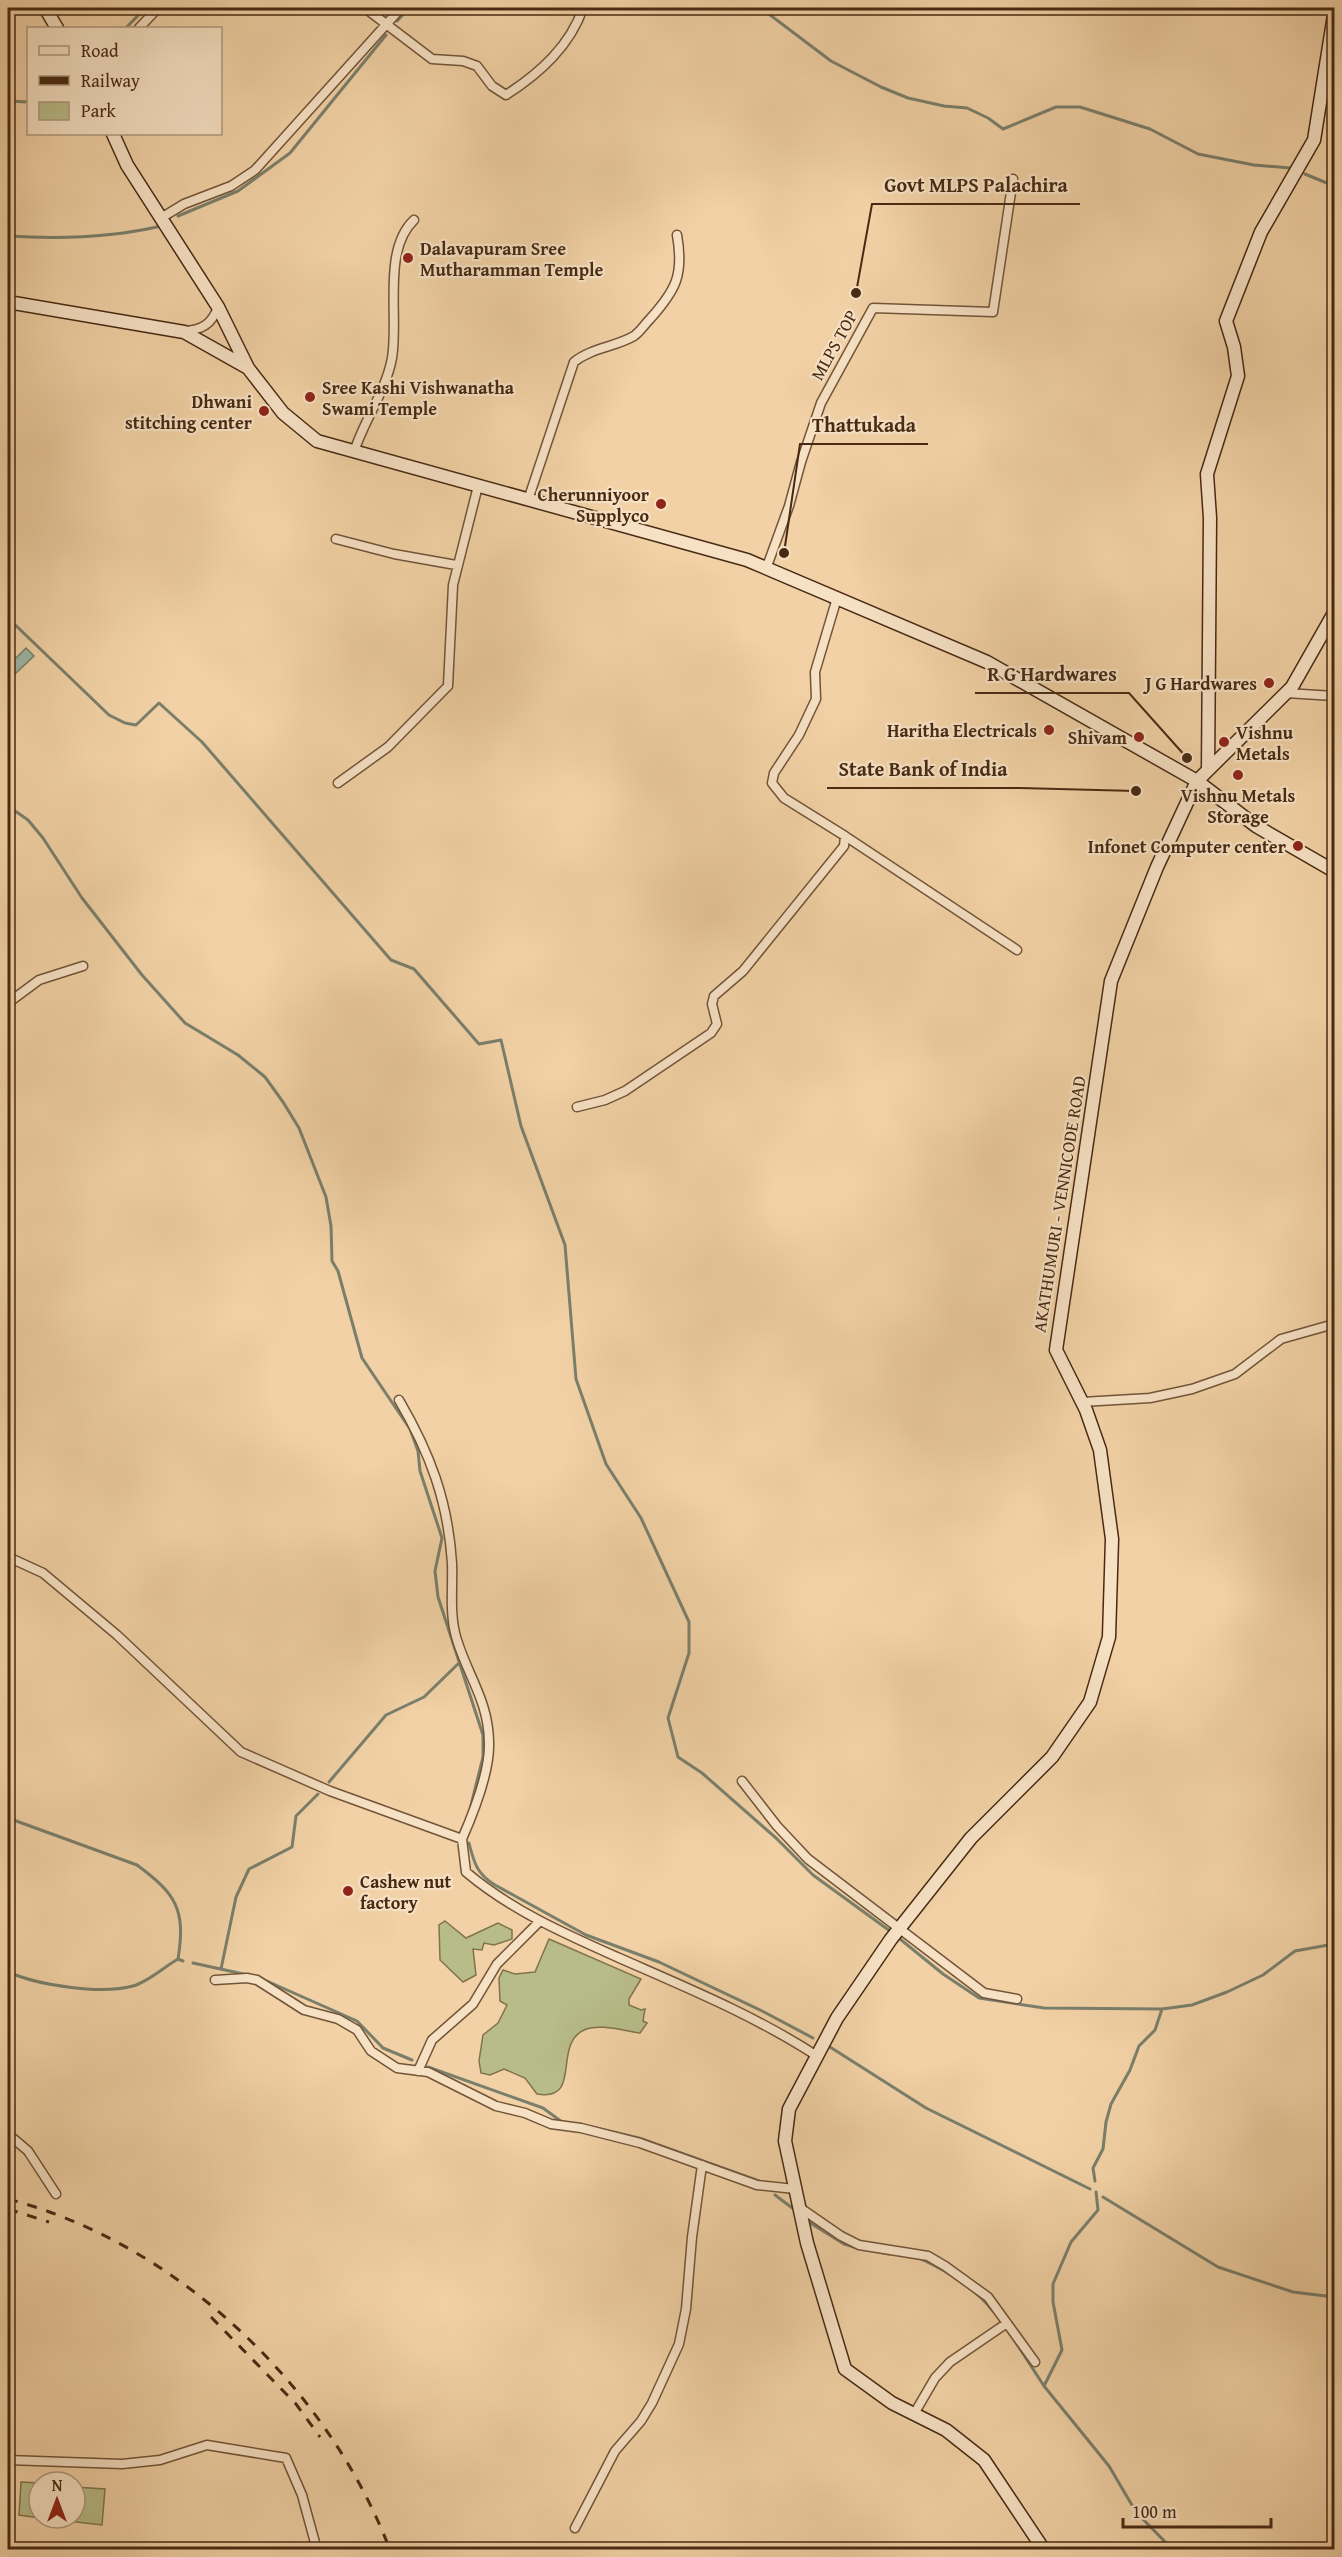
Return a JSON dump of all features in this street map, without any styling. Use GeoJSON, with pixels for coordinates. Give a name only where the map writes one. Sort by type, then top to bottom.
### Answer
{"type":"FeatureCollection","features":[{"type":"Feature","properties":{"kind":"street"},"geometry":{"type":"LineString","coordinates":[[45,8],[56,27]]}},
{"type":"Feature","properties":{"kind":"street"},"geometry":{"type":"LineString","coordinates":[[140,27],[158,8]]}},
{"type":"Feature","properties":{"kind":"street"},"geometry":{"type":"LineString","coordinates":[[365,8],[432,58],[477,66],[492,86],[506,95],[545,66],[576,27],[583,8]]}},
{"type":"Feature","properties":{"kind":"street"},"geometry":{"type":"LineString","coordinates":[[161,218],[184,204],[231,186],[255,170],[401,8]]}},
{"type":"Feature","properties":{"kind":"street"},"geometry":{"type":"LineString","coordinates":[[1208,770],[1210,518],[1207,474],[1238,376],[1234,347],[1226,321],[1261,232],[1314,140],[1335,15]]}},
{"type":"Feature","properties":{"kind":"street"},"geometry":{"type":"LineString","coordinates":[[113,135],[127,165],[218,307],[248,368],[283,413],[317,441],[747,560],[766,568],[987,662],[1197,781],[1256,826],[1335,871]]}},
{"type":"Feature","properties":{"kind":"street","name":"MLPS TOP"},"geometry":{"type":"LineString","coordinates":[[766,568],[789,506],[821,403],[873,308],[993,312],[1013,178]]}},
{"type":"Feature","properties":{"kind":"street"},"geometry":{"type":"LineString","coordinates":[[354,452],[392,359],[395,269],[399,242],[402,231],[414,220]]}},
{"type":"Feature","properties":{"kind":"street"},"geometry":{"type":"LineString","coordinates":[[528,500],[574,362],[593,351],[635,335],[664,303],[674,290],[680,271],[677,235]]}},
{"type":"Feature","properties":{"kind":"street"},"geometry":{"type":"LineString","coordinates":[[8,302],[184,332],[248,368]]}},
{"type":"Feature","properties":{"kind":"street"},"geometry":{"type":"LineString","coordinates":[[184,332],[203,327],[212,321],[218,307]]}},
{"type":"Feature","properties":{"kind":"street"},"geometry":{"type":"LineString","coordinates":[[338,783],[388,747],[448,686],[448,643],[456,565],[478,486]]}},
{"type":"Feature","properties":{"kind":"street"},"geometry":{"type":"LineString","coordinates":[[336,539],[394,554],[456,565]]}},
{"type":"Feature","properties":{"kind":"street"},"geometry":{"type":"LineString","coordinates":[[837,598],[815,672],[816,699],[799,735],[774,773],[772,783],[776,791],[1017,950]]}},
{"type":"Feature","properties":{"kind":"street"},"geometry":{"type":"LineString","coordinates":[[1197,781],[1286,693],[1335,613]]}},
{"type":"Feature","properties":{"kind":"street"},"geometry":{"type":"LineString","coordinates":[[1286,693],[1335,696]]}},
{"type":"Feature","properties":{"kind":"street","name":"AKATHUMURI - VENNICODE ROAD"},"geometry":{"type":"LineString","coordinates":[[1044,2550],[984,2460],[946,2430],[892,2403],[845,2369],[807,2243],[785,2141],[789,2109],[837,2018],[901,1928],[971,1838],[1052,1757],[1090,1702],[1109,1637],[1112,1539],[1100,1450],[1082,1402],[1056,1350],[1111,981],[1157,867],[1197,781]]}},
{"type":"Feature","properties":{"kind":"street"},"geometry":{"type":"LineString","coordinates":[[577,1107],[605,1100],[625,1090],[711,1033],[717,1024],[712,1004],[714,996],[743,970],[834,860],[843,846],[845,836]]}},
{"type":"Feature","properties":{"kind":"street"},"geometry":{"type":"LineString","coordinates":[[8,1003],[39,980],[82,966]]}},
{"type":"Feature","properties":{"kind":"street"},"geometry":{"type":"LineString","coordinates":[[1082,1402],[1150,1398],[1192,1389],[1235,1374],[1281,1339],[1335,1324]]}},
{"type":"Feature","properties":{"kind":"street"},"geometry":{"type":"LineString","coordinates":[[399,1400],[416,1428],[441,1491],[450,1552],[456,1639],[474,1676],[486,1713],[490,1745],[475,1810],[462,1839],[466,1872],[490,1892],[539,1922],[774,2028],[817,2056]]}},
{"type":"Feature","properties":{"kind":"street"},"geometry":{"type":"LineString","coordinates":[[8,1557],[43,1573],[117,1635],[241,1752],[330,1791],[462,1839]]}},
{"type":"Feature","properties":{"kind":"street"},"geometry":{"type":"LineString","coordinates":[[742,1781],[777,1826],[808,1859],[984,1993],[1017,1999]]}},
{"type":"Feature","properties":{"kind":"street"},"geometry":{"type":"LineString","coordinates":[[418,2071],[432,2040],[473,2004],[497,1964],[539,1922]]}},
{"type":"Feature","properties":{"kind":"street"},"geometry":{"type":"LineString","coordinates":[[215,1980],[247,1978],[257,1980],[304,2010],[338,2019],[357,2030],[371,2051],[387,2063],[397,2068],[428,2072],[496,2106],[525,2113],[551,2124],[582,2128],[640,2143],[758,2185],[795,2189]]}},
{"type":"Feature","properties":{"kind":"street"},"geometry":{"type":"LineString","coordinates":[[8,2134],[28,2151],[56,2194]]}},
{"type":"Feature","properties":{"kind":"street"},"geometry":{"type":"LineString","coordinates":[[575,2528],[615,2451],[641,2421],[652,2403],[679,2344],[686,2309],[692,2237],[702,2165]]}},
{"type":"Feature","properties":{"kind":"street"},"geometry":{"type":"LineString","coordinates":[[799,2207],[822,2224],[859,2245],[928,2256],[988,2297],[1035,2362]]}},
{"type":"Feature","properties":{"kind":"street"},"geometry":{"type":"LineString","coordinates":[[914,2414],[935,2378],[950,2362],[1007,2323]]}},
{"type":"Feature","properties":{"kind":"street"},"geometry":{"type":"LineString","coordinates":[[8,2460],[122,2464],[160,2460],[207,2445],[286,2458],[302,2495],[316,2550]]}},
{"type":"Feature","properties":{"kind":"green space"},"geometry":{"type":"Polygon","coordinates":[[[445,1921],[466,1938],[498,1923],[512,1930],[512,1939],[494,1945],[484,1943],[482,1950],[473,1949],[476,1975],[463,1982],[440,1960],[439,1925],[445,1921]]]}},
{"type":"Feature","properties":{"kind":"green space"},"geometry":{"type":"Polygon","coordinates":[[[549,1939],[641,1979],[629,1999],[629,2005],[641,2010],[645,2009],[643,2021],[647,2023],[640,2033],[604,2027],[584,2030],[575,2037],[570,2047],[564,2081],[559,2089],[551,2094],[537,2094],[525,2078],[504,2069],[490,2075],[481,2073],[479,2061],[483,2035],[498,2023],[507,2005],[500,2001],[499,1978],[503,1970],[515,1974],[535,1972],[549,1939]]]}},
{"type":"Feature","properties":{"kind":"green space"},"geometry":{"type":"Polygon","coordinates":[[[21,2482],[27,2482],[27,2516],[19,2515],[21,2482]]]}},
{"type":"Feature","properties":{"kind":"green space"},"geometry":{"type":"Polygon","coordinates":[[[87,2488],[105,2489],[102,2525],[87,2523],[87,2488]]]}},
{"type":"Feature","properties":{"kind":"shaded area"},"geometry":{"type":"Polygon","coordinates":[[[26,648],[34,656],[16,673],[8,666],[26,648]]]}},
{"type":"Feature","properties":{"kind":"waterway"},"geometry":{"type":"LineString","coordinates":[[127,27],[145,8]]}},
{"type":"Feature","properties":{"kind":"waterway"},"geometry":{"type":"LineString","coordinates":[[397,21],[409,8]]}},
{"type":"Feature","properties":{"kind":"waterway"},"geometry":{"type":"LineString","coordinates":[[761,8],[831,61],[881,87],[908,98],[944,106],[967,108],[988,118],[1003,129],[1056,107],[1080,107],[1150,129],[1198,154],[1254,165],[1290,168]]}},
{"type":"Feature","properties":{"kind":"waterway"},"geometry":{"type":"LineString","coordinates":[[178,216],[238,191],[290,153],[386,35]]}},
{"type":"Feature","properties":{"kind":"waterway"},"geometry":{"type":"LineString","coordinates":[[8,101],[27,102]]}},
{"type":"Feature","properties":{"kind":"waterway"},"geometry":{"type":"LineString","coordinates":[[1305,174],[1334,186]]}},
{"type":"Feature","properties":{"kind":"waterway"},"geometry":{"type":"LineString","coordinates":[[8,236],[84,237],[161,226]]}},
{"type":"Feature","properties":{"kind":"waterway"},"geometry":{"type":"LineString","coordinates":[[8,618],[109,715],[125,723],[136,725],[159,703],[202,742],[391,960],[414,969],[479,1044],[501,1040],[521,1126],[565,1245],[576,1379],[606,1464],[641,1518],[689,1622],[689,1653],[668,1718],[678,1757],[702,1773],[776,1838],[813,1875],[890,1931]]}},
{"type":"Feature","properties":{"kind":"waterway"},"geometry":{"type":"LineString","coordinates":[[8,806],[28,820],[43,838],[82,898],[142,975],[185,1023],[238,1055],[265,1077],[299,1128],[326,1197],[331,1226],[332,1261],[338,1271],[362,1358],[410,1429],[418,1451],[420,1471],[442,1538],[435,1571],[438,1597],[483,1735],[483,1757],[470,1809]]}},
{"type":"Feature","properties":{"kind":"waterway"},"geometry":{"type":"LineString","coordinates":[[329,1782],[386,1715],[424,1697],[461,1661]]}},
{"type":"Feature","properties":{"kind":"waterway"},"geometry":{"type":"LineString","coordinates":[[221,1969],[236,1897],[249,1869],[292,1847],[296,1816],[318,1794]]}},
{"type":"Feature","properties":{"kind":"waterway"},"geometry":{"type":"LineString","coordinates":[[8,1818],[137,1865],[150,1875],[169,1894],[175,1904],[180,1927],[178,1959],[183,1961]]}},
{"type":"Feature","properties":{"kind":"waterway"},"geometry":{"type":"LineString","coordinates":[[469,1843],[477,1867],[484,1877],[495,1885],[586,1935],[659,1962],[813,2038]]}},
{"type":"Feature","properties":{"kind":"waterway"},"geometry":{"type":"LineString","coordinates":[[900,1939],[943,1974],[979,1998],[1044,2008],[1162,2009]]}},
{"type":"Feature","properties":{"kind":"waterway"},"geometry":{"type":"LineString","coordinates":[[1095,2181],[1093,2168],[1103,2149],[1111,2104],[1130,2070],[1139,2046],[1155,2030],[1162,2009],[1192,2005],[1227,1992],[1263,1975],[1295,1951],[1334,1944]]}},
{"type":"Feature","properties":{"kind":"waterway"},"geometry":{"type":"LineString","coordinates":[[8,1972],[52,1985],[87,1989],[119,1989],[144,1981],[178,1959]]}},
{"type":"Feature","properties":{"kind":"waterway"},"geometry":{"type":"LineString","coordinates":[[193,1963],[248,1975]]}},
{"type":"Feature","properties":{"kind":"waterway"},"geometry":{"type":"LineString","coordinates":[[260,1978],[357,2021],[383,2048],[412,2060]]}},
{"type":"Feature","properties":{"kind":"waterway"},"geometry":{"type":"LineString","coordinates":[[830,2047],[926,2108],[1090,2189]]}},
{"type":"Feature","properties":{"kind":"waterway"},"geometry":{"type":"LineString","coordinates":[[428,2067],[543,2108],[562,2122]]}},
{"type":"Feature","properties":{"kind":"waterway"},"geometry":{"type":"LineString","coordinates":[[592,2127],[639,2138],[759,2181]]}},
{"type":"Feature","properties":{"kind":"waterway"},"geometry":{"type":"LineString","coordinates":[[1011,2335],[1044,2386],[1062,2350],[1053,2302],[1053,2284],[1071,2242],[1098,2210],[1096,2192]]}},
{"type":"Feature","properties":{"kind":"waterway"},"geometry":{"type":"LineString","coordinates":[[775,2195],[795,2210]]}},
{"type":"Feature","properties":{"kind":"waterway"},"geometry":{"type":"LineString","coordinates":[[1103,2197],[1218,2267],[1293,2292],[1334,2297]]}},
{"type":"Feature","properties":{"kind":"waterway"},"geometry":{"type":"LineString","coordinates":[[807,2221],[844,2244],[854,2247]]}},
{"type":"Feature","properties":{"kind":"waterway"},"geometry":{"type":"LineString","coordinates":[[863,2249],[889,2254]]}},
{"type":"Feature","properties":{"kind":"waterway"},"geometry":{"type":"LineString","coordinates":[[919,2258],[959,2280],[993,2311]]}},
{"type":"Feature","properties":{"kind":"waterway"},"geometry":{"type":"LineString","coordinates":[[1044,2386],[1109,2466],[1136,2512],[1173,2550]]}},
{"type":"Feature","properties":{"kind":"railway"},"geometry":{"type":"LineString","coordinates":[[8,2199],[70,2220],[130,2249],[187,2286],[239,2330],[286,2379],[328,2433],[363,2490],[390,2550]]}},
{"type":"Feature","properties":{"kind":"railway"},"geometry":{"type":"LineString","coordinates":[[8,2209],[49,2222]]}},
{"type":"Feature","properties":{"kind":"railway"},"geometry":{"type":"LineString","coordinates":[[211,2317],[296,2404],[320,2437]]}},
{"type":"Feature","properties":{"kind":"place","name":"Dalavapuram Sree Mutharamman Temple"},"geometry":{"type":"Point","coordinates":[408,258]}},
{"type":"Feature","properties":{"kind":"place","name":"Govt MLPS Palachira"},"geometry":{"type":"Point","coordinates":[856,293]}},
{"type":"Feature","properties":{"kind":"place","name":"Sree Kashi Vishwanatha Swami Temple"},"geometry":{"type":"Point","coordinates":[310,397]}},
{"type":"Feature","properties":{"kind":"place","name":"Dhwani stitching center"},"geometry":{"type":"Point","coordinates":[264,411]}},
{"type":"Feature","properties":{"kind":"place","name":"Cherunniyoor Supplyco"},"geometry":{"type":"Point","coordinates":[661,504]}},
{"type":"Feature","properties":{"kind":"place","name":"Thattukada"},"geometry":{"type":"Point","coordinates":[784,553]}},
{"type":"Feature","properties":{"kind":"place","name":"J G Hardwares"},"geometry":{"type":"Point","coordinates":[1269,683]}},
{"type":"Feature","properties":{"kind":"place","name":"Haritha Electricals"},"geometry":{"type":"Point","coordinates":[1049,730]}},
{"type":"Feature","properties":{"kind":"place","name":"Shivam"},"geometry":{"type":"Point","coordinates":[1139,737]}},
{"type":"Feature","properties":{"kind":"place","name":"Vishnu Metals"},"geometry":{"type":"Point","coordinates":[1224,742]}},
{"type":"Feature","properties":{"kind":"place","name":"R G Hardwares"},"geometry":{"type":"Point","coordinates":[1187,758]}},
{"type":"Feature","properties":{"kind":"place","name":"Vishnu Metals Storage"},"geometry":{"type":"Point","coordinates":[1238,775]}},
{"type":"Feature","properties":{"kind":"place","name":"State Bank of India"},"geometry":{"type":"Point","coordinates":[1136,791]}},
{"type":"Feature","properties":{"kind":"place","name":"Infonet Computer center"},"geometry":{"type":"Point","coordinates":[1298,846]}},
{"type":"Feature","properties":{"kind":"place","name":"Cashew nut factory"},"geometry":{"type":"Point","coordinates":[348,1891]}}]}
